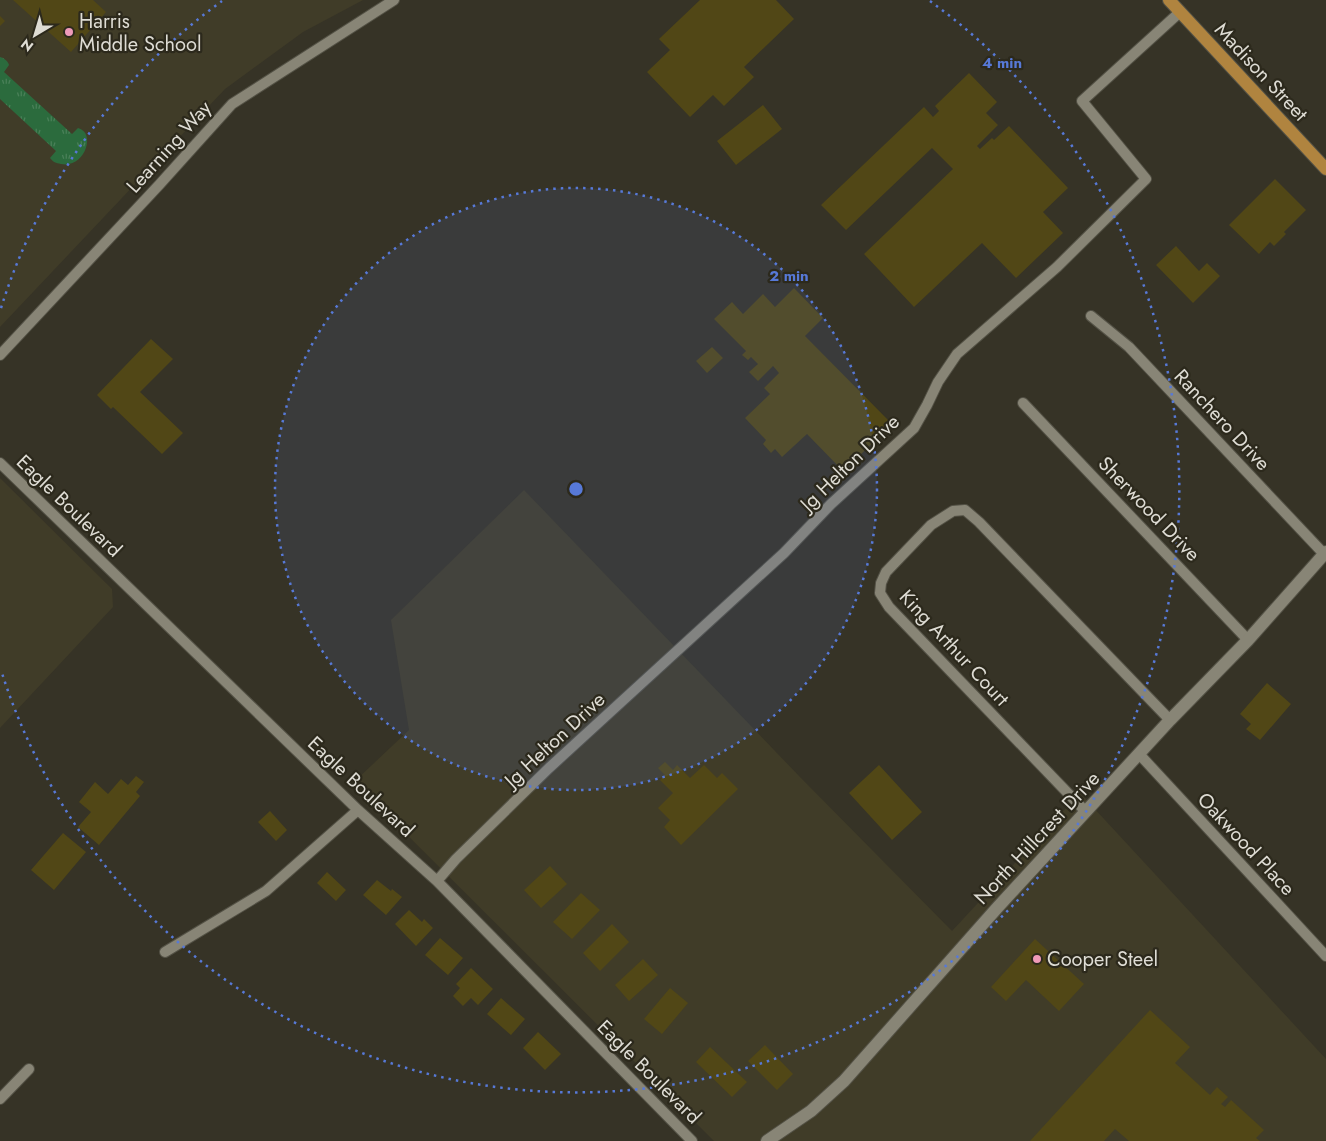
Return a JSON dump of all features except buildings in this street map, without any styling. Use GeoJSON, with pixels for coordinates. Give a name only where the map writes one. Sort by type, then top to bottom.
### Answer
{"type":"FeatureCollection","features":[{"type":"Feature","properties":{"kind":"main road","name":"Madison Street"},"geometry":{"type":"LineString","coordinates":[[1168,0],[1326,168]]}},
{"type":"Feature","properties":{"kind":"street","name":"Learning Way"},"geometry":{"type":"LineString","coordinates":[[0,355],[232,104],[394,0]]}},
{"type":"Feature","properties":{"kind":"street","name":"Jg Helton Drive"},"geometry":{"type":"LineString","coordinates":[[437,881],[456,859],[549,768],[784,553],[831,504],[914,428],[928,405],[938,382],[957,354],[1057,267],[1146,179],[1082,101],[1180,12]]}},
{"type":"Feature","properties":{"kind":"street","name":"Ranchero Drive"},"geometry":{"type":"LineString","coordinates":[[1091,316],[1129,347],[1325,553]]}},
{"type":"Feature","properties":{"kind":"street","name":"Sherwood Drive"},"geometry":{"type":"LineString","coordinates":[[1023,403],[1248,640]]}},
{"type":"Feature","properties":{"kind":"street","name":"Eagle Boulevard"},"geometry":{"type":"LineString","coordinates":[[0,463],[358,810],[437,881],[692,1141]]}},
{"type":"Feature","properties":{"kind":"street","name":"King Arthur Court"},"geometry":{"type":"LineString","coordinates":[[1086,812],[889,607],[880,592],[880,583],[886,572],[931,525],[953,511],[965,510],[979,522],[1170,720]]}},
{"type":"Feature","properties":{"kind":"street","name":"North Hillcrest Drive"},"geometry":{"type":"LineString","coordinates":[[767,1141],[811,1111],[844,1081],[997,908],[1140,755],[1170,720],[1248,640],[1325,553]]}},
{"type":"Feature","properties":{"kind":"street","name":"Oakwood Place"},"geometry":{"type":"LineString","coordinates":[[1140,755],[1326,956]]}},
{"type":"Feature","properties":{"kind":"street"},"geometry":{"type":"LineString","coordinates":[[165,952],[266,891],[358,810]]}},
{"type":"Feature","properties":{"kind":"street"},"geometry":{"type":"LineString","coordinates":[[0,1099],[29,1069]]}},
{"type":"Feature","properties":{"kind":"shaded area"},"geometry":{"type":"Polygon","coordinates":[[[0,0],[363,0],[303,32],[225,89],[0,327],[0,0]]]}},
{"type":"Feature","properties":{"kind":"shaded area"},"geometry":{"type":"Polygon","coordinates":[[[0,478],[112,589],[113,607],[0,728],[0,478]]]}},
{"type":"Feature","properties":{"kind":"shaded area"},"geometry":{"type":"Polygon","coordinates":[[[524,490],[800,777],[952,931],[1080,793],[1326,1059],[1326,1141],[714,1141],[354,782],[409,730],[391,620],[524,490]]]}},
{"type":"Feature","properties":{"kind":"green space"},"geometry":{"type":"Polygon","coordinates":[[[0,57],[6,60],[9,65],[4,72],[72,134],[78,128],[84,131],[87,136],[87,143],[85,150],[76,161],[69,164],[61,164],[52,160],[50,158],[56,151],[0,99],[0,57]]]}},
{"type":"Feature","properties":{"kind":"place","name":"Harris Middle School"},"geometry":{"type":"Point","coordinates":[69,32]}},
{"type":"Feature","properties":{"kind":"place","name":"Cooper Steel"},"geometry":{"type":"Point","coordinates":[1037,959]}}]}
